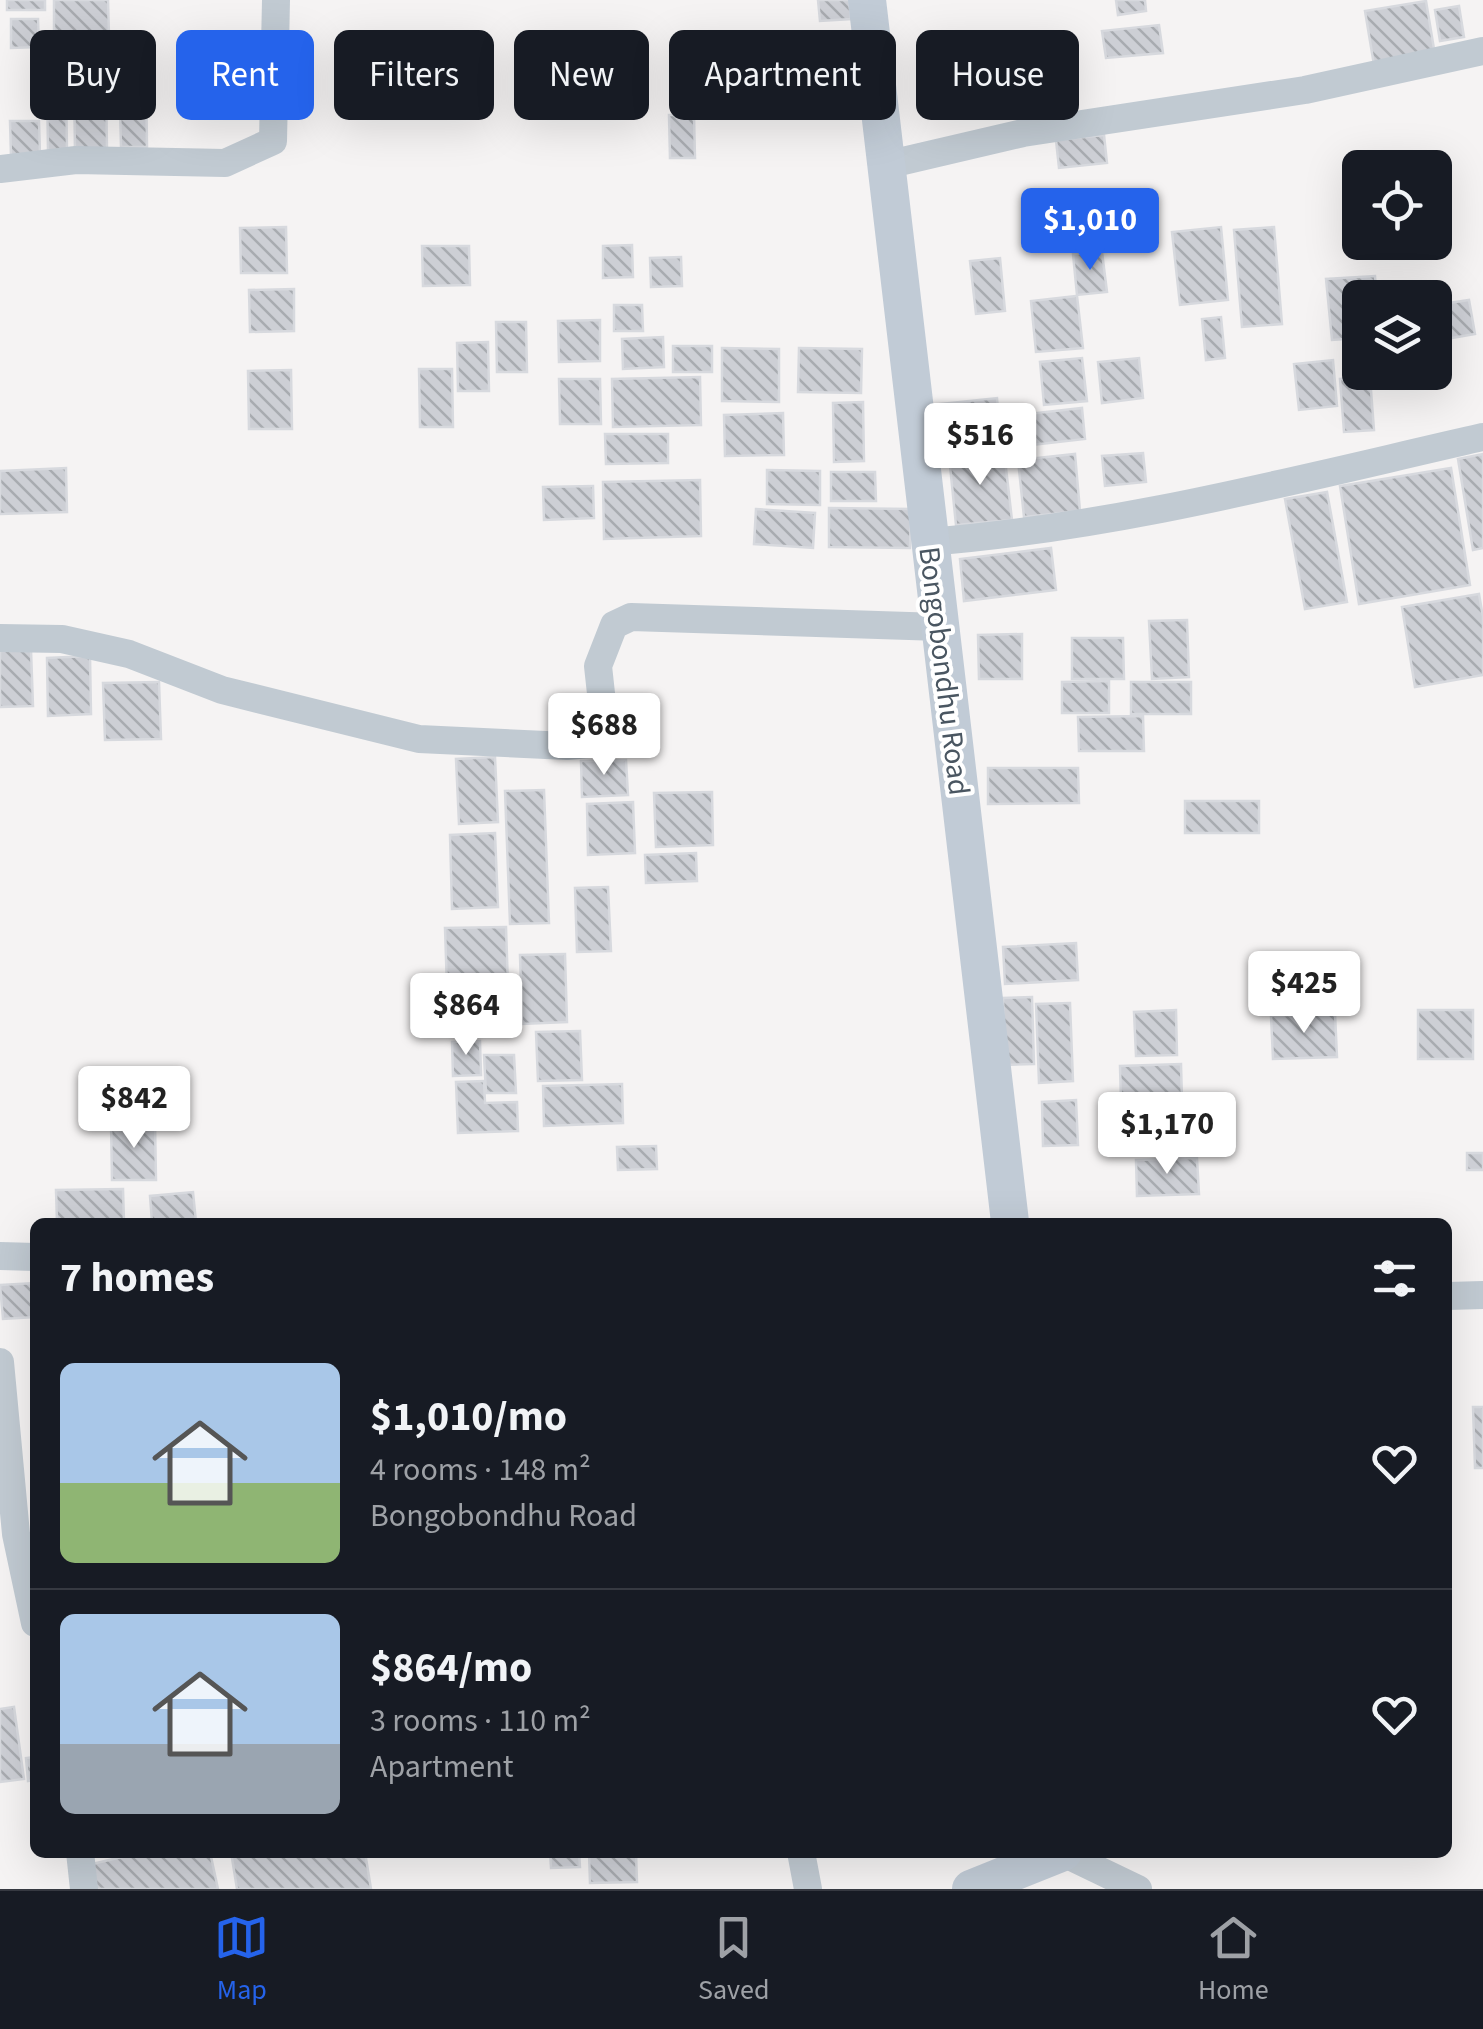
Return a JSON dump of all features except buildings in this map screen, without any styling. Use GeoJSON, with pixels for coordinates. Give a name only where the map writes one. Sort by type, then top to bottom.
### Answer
{"type":"FeatureCollection","features":[{"type":"Feature","properties":{"kind":"street"},"geometry":{"type":"LineString","coordinates":[[0,170],[76,160],[225,163],[272,141],[276,0]]}},
{"type":"Feature","properties":{"kind":"street","name":"Bongobondhu Road"},"geometry":{"type":"LineString","coordinates":[[867,0],[1010,1218]]}},
{"type":"Feature","properties":{"kind":"street"},"geometry":{"type":"LineString","coordinates":[[886,166],[1023,133],[1305,90],[1483,51]]}},
{"type":"Feature","properties":{"kind":"street"},"geometry":{"type":"LineString","coordinates":[[928,542],[1056,530],[1152,512],[1483,437]]}},
{"type":"Feature","properties":{"kind":"street"},"geometry":{"type":"LineString","coordinates":[[0,638],[62,639],[129,654],[222,690],[419,738],[568,746],[601,743],[604,721],[598,666],[614,624],[631,617],[940,627]]}},
{"type":"Feature","properties":{"kind":"street"},"geometry":{"type":"LineString","coordinates":[[0,1256],[30,1257]]}},
{"type":"Feature","properties":{"kind":"street"},"geometry":{"type":"LineString","coordinates":[[1452,1296],[1483,1295]]}},
{"type":"Feature","properties":{"kind":"street"},"geometry":{"type":"LineString","coordinates":[[0,1362],[16,1534],[30,1600]]}},
{"type":"Feature","properties":{"kind":"street"},"geometry":{"type":"LineString","coordinates":[[81,1858],[84,1889]]}},
{"type":"Feature","properties":{"kind":"street"},"geometry":{"type":"LineString","coordinates":[[802,1858],[808,1889]]}},
{"type":"Feature","properties":{"kind":"street"},"geometry":{"type":"LineString","coordinates":[[972,1889],[1050,1858]]}},
{"type":"Feature","properties":{"kind":"street"},"geometry":{"type":"LineString","coordinates":[[1073,1858],[1138,1889]]}}]}
